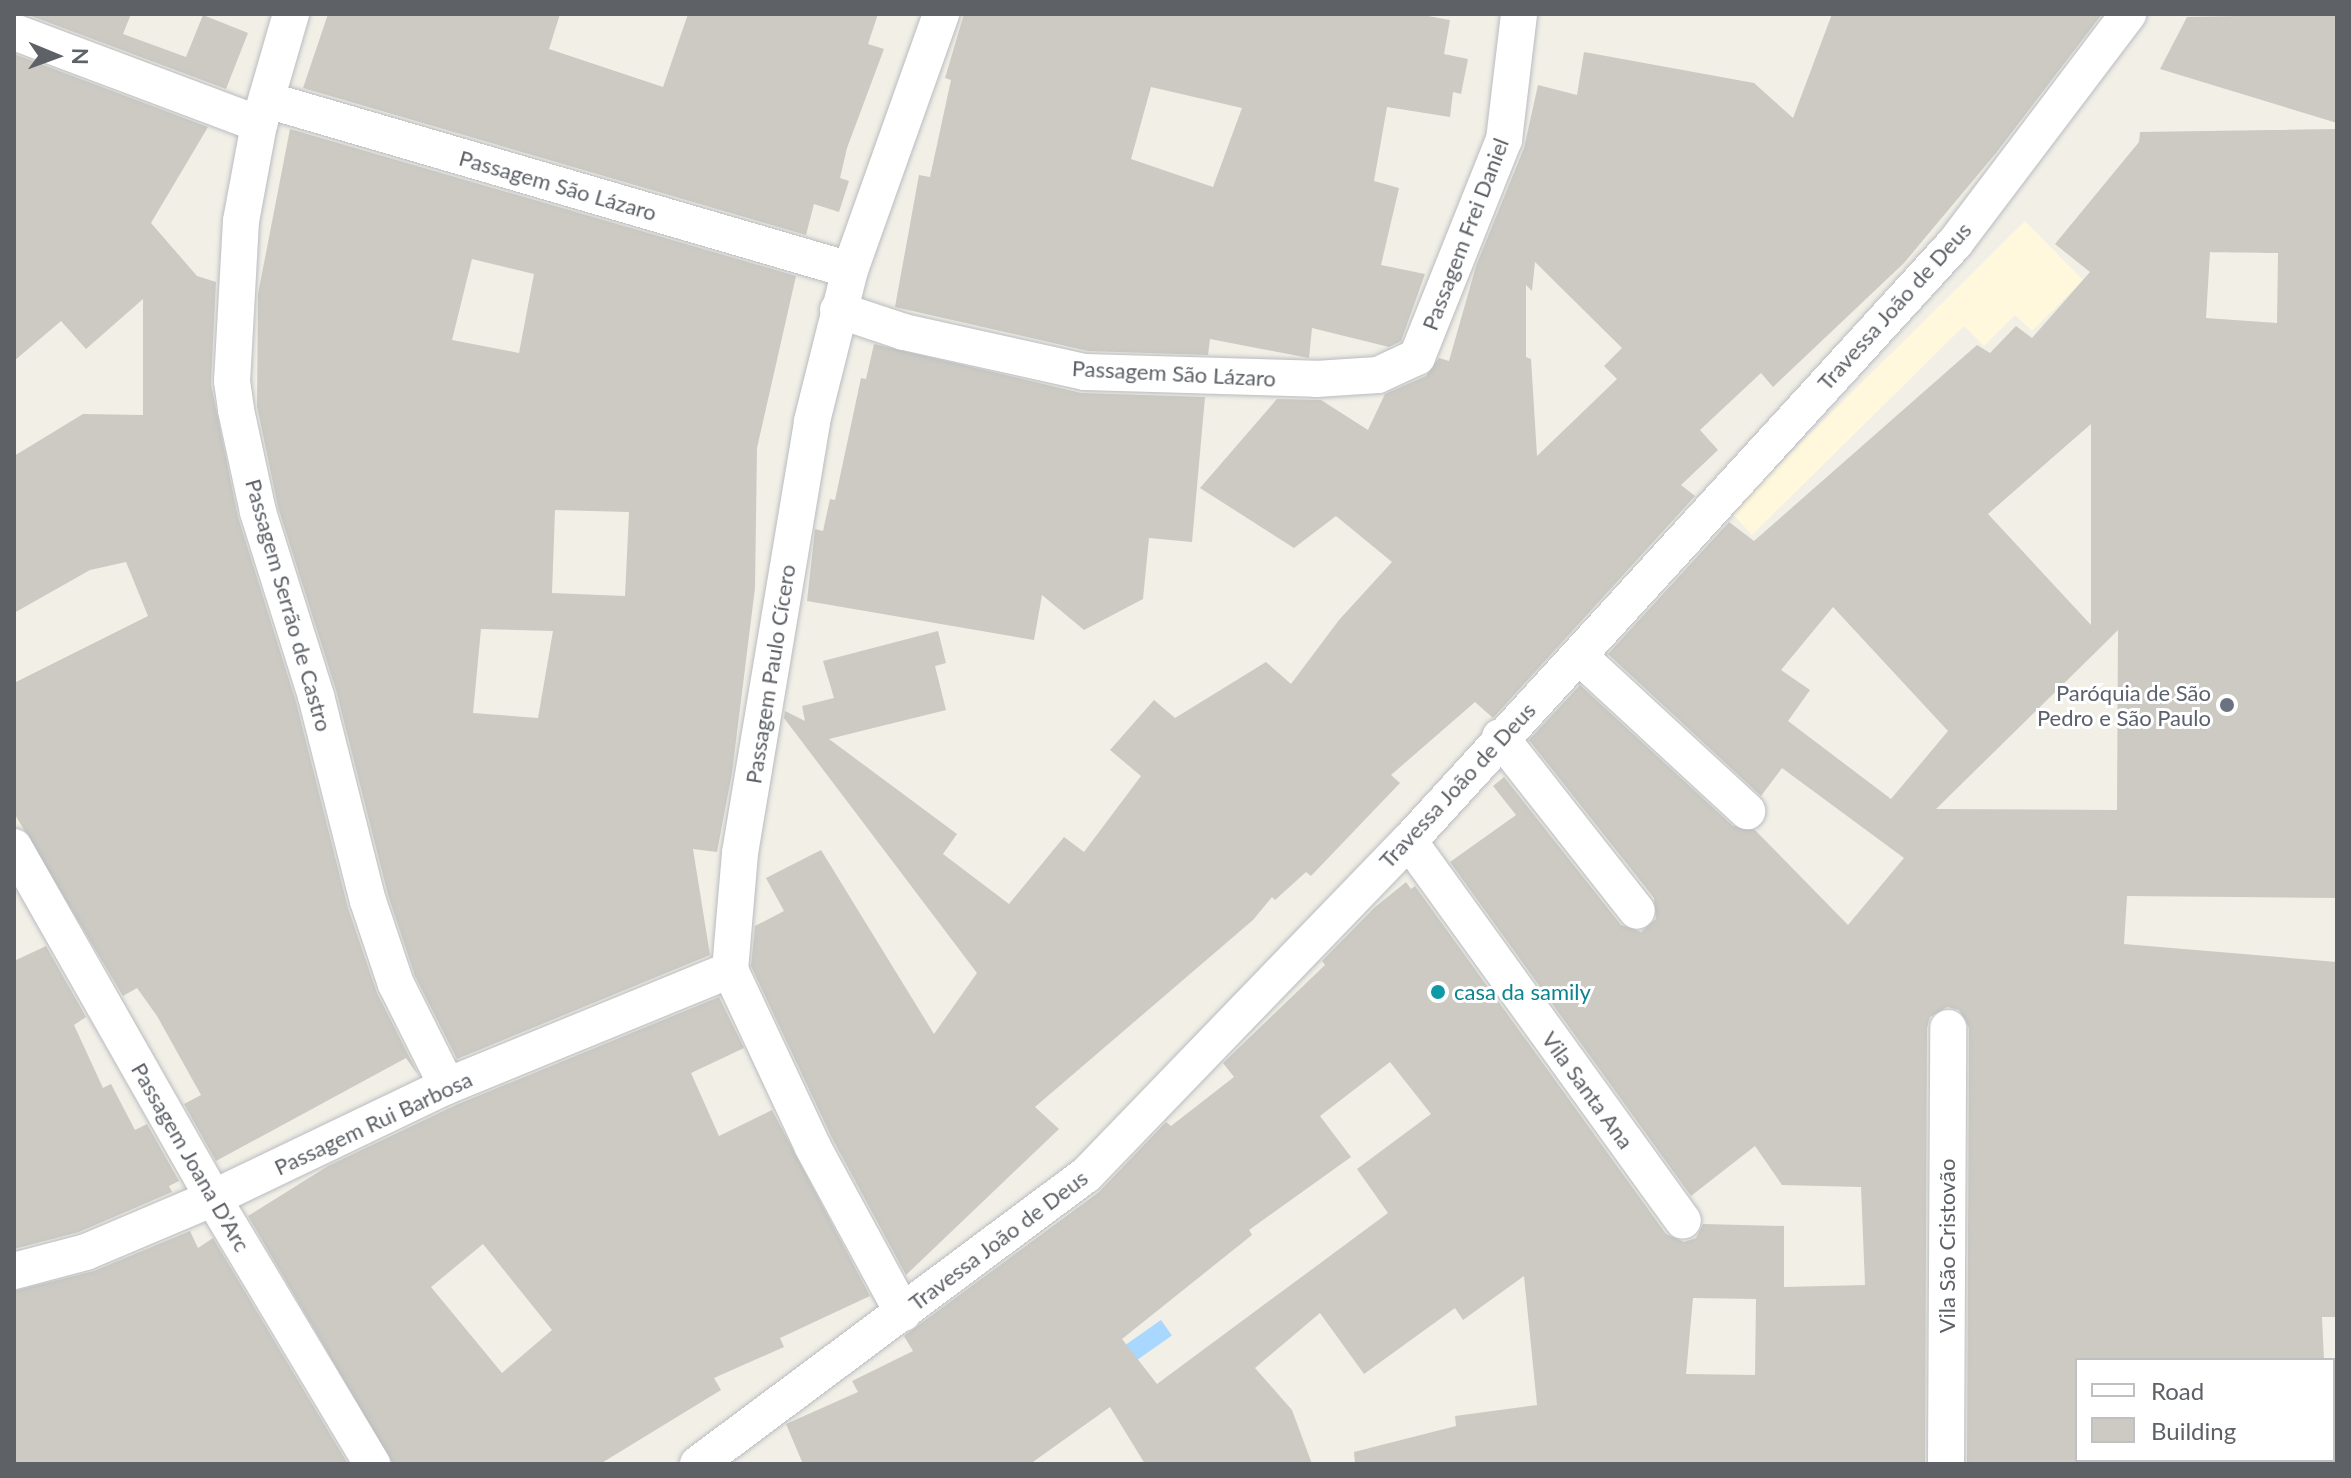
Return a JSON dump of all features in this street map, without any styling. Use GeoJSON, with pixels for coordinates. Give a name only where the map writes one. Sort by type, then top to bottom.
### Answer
{"type":"FeatureCollection","features":[{"type":"Feature","properties":{"kind":"street","name":"Passagem Serrão de Castro"},"geometry":{"type":"LineString","coordinates":[[291,14],[263,112],[241,221],[232,381],[236,410],[258,512],[316,696],[368,901],[396,984],[447,1086]]}},
{"type":"Feature","properties":{"kind":"street","name":"Passagem Paulo Cícero"},"geometry":{"type":"LineString","coordinates":[[730,970],[740,853],[774,669],[793,520],[838,310],[941,14]]}},
{"type":"Feature","properties":{"kind":"street","name":"Passagem Frei Daniel"},"geometry":{"type":"LineString","coordinates":[[1417,357],[1504,140],[1519,14]]}},
{"type":"Feature","properties":{"kind":"street","name":"Travessa João de Deus"},"geometry":{"type":"LineString","coordinates":[[698,1464],[1086,1175],[1409,841],[1500,737],[1579,656],[1955,243],[2128,14]]}},
{"type":"Feature","properties":{"kind":"street","name":"Passagem São Lázaro"},"geometry":{"type":"LineString","coordinates":[[14,32],[263,112],[850,270]]}},
{"type":"Feature","properties":{"kind":"street","name":"Passagem São Lázaro"},"geometry":{"type":"LineString","coordinates":[[838,310],[904,332],[1085,372],[1316,379],[1378,375],[1417,357]]}},
{"type":"Feature","properties":{"kind":"street"},"geometry":{"type":"LineString","coordinates":[[1579,656],[1747,811]]}},
{"type":"Feature","properties":{"kind":"street"},"geometry":{"type":"LineString","coordinates":[[1500,737],[1637,911]]}},
{"type":"Feature","properties":{"kind":"street","name":"Vila Santa Ana"},"geometry":{"type":"LineString","coordinates":[[1409,841],[1683,1221]]}},
{"type":"Feature","properties":{"kind":"street","name":"Passagem Joana D’Arc"},"geometry":{"type":"LineString","coordinates":[[14,847],[213,1198],[372,1464]]}},
{"type":"Feature","properties":{"kind":"street"},"geometry":{"type":"LineString","coordinates":[[730,970],[813,1147],[903,1313]]}},
{"type":"Feature","properties":{"kind":"street","name":"Passagem Rui Barbosa"},"geometry":{"type":"LineString","coordinates":[[14,1271],[86,1252],[213,1198],[447,1086],[730,970]]}},
{"type":"Feature","properties":{"kind":"street","name":"Vila São Cristovão"},"geometry":{"type":"LineString","coordinates":[[1946,1464],[1948,1028]]}},
{"type":"Feature","properties":{"kind":"shaded area"},"geometry":{"type":"Polygon","coordinates":[[[2025,221],[2083,280],[2032,331],[2015,315],[1984,346],[1964,326],[1752,535],[1731,512],[2025,221]]]}},
{"type":"Feature","properties":{"kind":"water"},"geometry":{"type":"Polygon","coordinates":[[[1161,1320],[1172,1336],[1128,1366],[1118,1350],[1161,1320]]]}},
{"type":"Feature","properties":{"kind":"building"},"geometry":{"type":"Polygon","coordinates":[[[26,14],[131,14],[123,34],[186,57],[203,15],[248,33],[226,89],[26,14]]]}},
{"type":"Feature","properties":{"kind":"building"},"geometry":{"type":"Polygon","coordinates":[[[328,14],[560,14],[549,49],[663,87],[688,14],[878,14],[868,44],[884,49],[847,148],[840,178],[849,181],[839,212],[814,204],[806,235],[303,88],[328,14]]]}},
{"type":"Feature","properties":{"kind":"building"},"geometry":{"type":"Polygon","coordinates":[[[964,14],[1417,14],[1450,20],[1444,54],[1468,59],[1461,94],[1453,92],[1450,117],[1387,107],[1374,181],[1399,188],[1381,265],[1425,274],[1401,341],[1389,347],[1312,328],[1309,358],[1210,339],[1208,355],[1088,351],[895,307],[919,175],[930,177],[951,80],[945,78],[964,14]],[[1151,87],[1131,159],[1213,187],[1242,108],[1151,87]]]}},
{"type":"Feature","properties":{"kind":"building"},"geometry":{"type":"Polygon","coordinates":[[[1832,14],[2102,14],[1996,153],[1904,263],[1773,387],[1761,373],[1700,430],[1718,450],[1681,485],[1695,496],[1493,718],[1475,702],[1391,775],[1400,783],[1311,876],[1306,872],[1275,900],[1272,897],[1253,920],[1035,1107],[1059,1129],[906,1275],[832,1138],[751,966],[755,926],[784,911],[766,878],[821,850],[934,1034],[977,973],[784,718],[785,711],[805,721],[802,706],[834,698],[823,661],[938,631],[946,663],[935,666],[946,710],[829,739],[957,834],[943,854],[1009,904],[1064,837],[1084,852],[1141,776],[1110,750],[1154,700],[1175,718],[1266,662],[1291,684],[1339,620],[1392,562],[1336,516],[1294,548],[1200,488],[1277,399],[1321,400],[1368,430],[1385,394],[1426,376],[1439,358],[1449,361],[1476,266],[1524,148],[1538,85],[1577,95],[1584,52],[1754,83],[1793,118],[1832,14]],[[1535,262],[1532,291],[1526,285],[1526,357],[1531,359],[1537,456],[1617,379],[1604,366],[1622,348],[1535,262]]]}},
{"type":"Feature","properties":{"kind":"building"},"geometry":{"type":"Polygon","coordinates":[[[2337,14],[2337,123],[2160,69],[2187,17],[2337,14]]]}},
{"type":"Feature","properties":{"kind":"building"},"geometry":{"type":"Polygon","coordinates":[[[14,54],[208,127],[151,223],[197,276],[216,282],[211,384],[238,517],[296,702],[348,908],[377,993],[419,1076],[406,1058],[216,1161],[184,1104],[201,1095],[157,1016],[137,988],[123,996],[14,813],[14,683],[148,616],[126,562],[90,570],[14,613],[14,456],[83,414],[143,415],[143,299],[86,349],[61,321],[14,361],[14,54]]]}},
{"type":"Feature","properties":{"kind":"building"},"geometry":{"type":"Polygon","coordinates":[[[290,129],[796,276],[757,448],[755,588],[732,773],[717,852],[693,849],[710,955],[457,1059],[415,976],[388,895],[336,690],[278,507],[257,406],[258,294],[290,129]],[[472,259],[452,340],[519,353],[534,274],[472,259]],[[555,510],[552,593],[625,596],[629,512],[555,510]],[[481,629],[473,713],[538,718],[553,631],[481,629]]]}},
{"type":"Feature","properties":{"kind":"building"},"geometry":{"type":"Polygon","coordinates":[[[2337,129],[2337,898],[2127,896],[2124,944],[2337,962],[2337,1317],[2322,1317],[2324,1358],[2075,1358],[2077,1464],[1967,1464],[1969,1028],[1959,1010],[1947,1007],[1930,1017],[1927,1028],[1925,1464],[1355,1464],[1354,1452],[1456,1426],[1455,1416],[1537,1405],[1524,1276],[1463,1320],[1455,1308],[1364,1374],[1320,1313],[1255,1368],[1292,1410],[1312,1464],[1145,1464],[1110,1407],[1030,1464],[803,1464],[786,1424],[858,1392],[852,1381],[913,1351],[904,1336],[1099,1192],[1166,1122],[1171,1126],[1234,1077],[1223,1063],[1325,965],[1322,961],[1374,908],[1406,882],[1411,889],[1415,886],[1666,1234],[1684,1242],[1696,1238],[1703,1224],[1784,1226],[1784,1287],[1865,1285],[1861,1187],[1782,1185],[1755,1146],[1691,1196],[1450,862],[1516,815],[1493,786],[1504,777],[1621,925],[1641,932],[1656,919],[1654,898],[1529,740],[1580,685],[1733,826],[1755,830],[1848,925],[1904,858],[1782,768],[1761,796],[1608,654],[1729,522],[1754,541],[1977,345],[1990,353],[2016,326],[2032,338],[2090,272],[2055,244],[2139,142],[2140,132],[2337,129]],[[2210,252],[2206,318],[2277,323],[2278,253],[2210,252]],[[2091,424],[1988,514],[2091,625],[2091,424]],[[1833,607],[1781,670],[1810,690],[1788,721],[1891,799],[1948,731],[1833,607]],[[2118,630],[1936,809],[2117,810],[2118,630]],[[1390,1062],[1320,1116],[1351,1157],[1249,1230],[1252,1235],[1122,1339],[1157,1384],[1388,1213],[1357,1169],[1431,1114],[1390,1062]],[[1693,1298],[1686,1374],[1755,1375],[1756,1299],[1693,1298]]]}},
{"type":"Feature","properties":{"kind":"building"},"geometry":{"type":"Polygon","coordinates":[[[874,344],[1081,393],[1205,397],[1192,542],[1149,538],[1143,599],[1084,630],[1042,595],[1034,640],[807,601],[815,529],[823,531],[830,499],[835,500],[861,378],[866,379],[874,344]]]}},
{"type":"Feature","properties":{"kind":"building"},"geometry":{"type":"Polygon","coordinates":[[[46,946],[86,1017],[74,1025],[103,1088],[111,1084],[135,1130],[147,1124],[179,1181],[169,1186],[172,1192],[79,1232],[14,1249],[14,961],[46,946]]]}},
{"type":"Feature","properties":{"kind":"building"},"geometry":{"type":"Polygon","coordinates":[[[719,997],[744,1048],[691,1073],[719,1136],[772,1110],[870,1296],[780,1338],[784,1347],[714,1378],[721,1390],[600,1464],[393,1464],[248,1216],[328,1166],[456,1105],[719,997]],[[483,1244],[431,1287],[502,1373],[552,1330],[483,1244]]]}},
{"type":"Feature","properties":{"kind":"building"},"geometry":{"type":"Polygon","coordinates":[[[190,1231],[198,1248],[213,1238],[348,1464],[14,1464],[14,1291],[94,1271],[190,1231]]]}},
{"type":"Feature","properties":{"kind":"place","name":"Paróquia de São Pedro e São Paulo"},"geometry":{"type":"Point","coordinates":[2227,705]}},
{"type":"Feature","properties":{"kind":"place","name":"casa da samily"},"geometry":{"type":"Point","coordinates":[1438,992]}}]}
